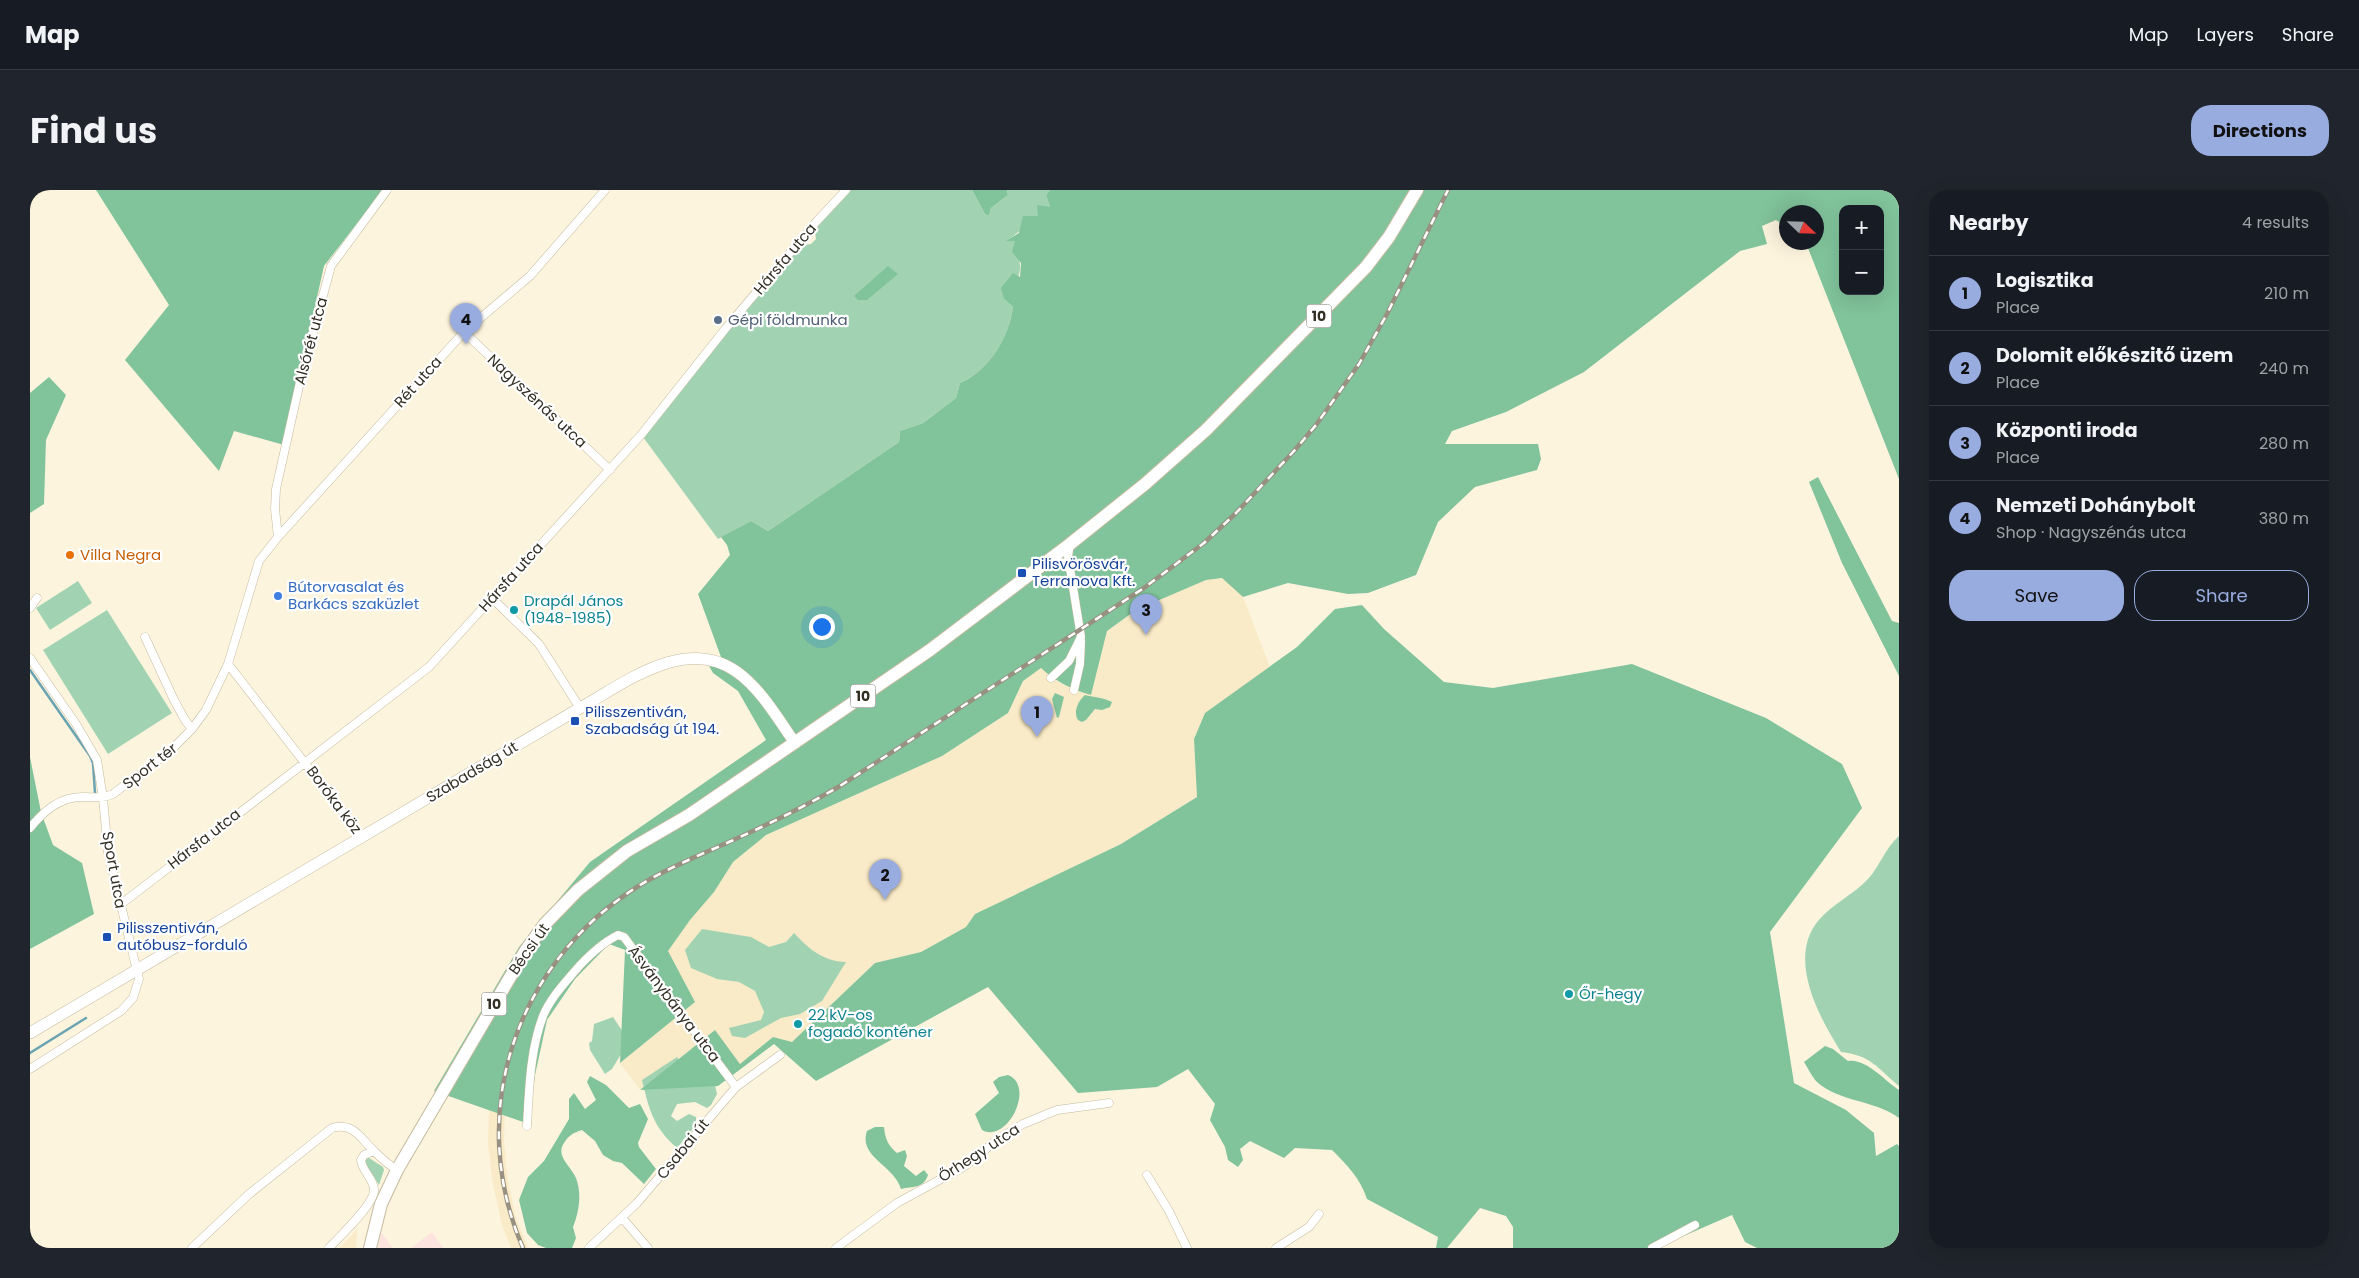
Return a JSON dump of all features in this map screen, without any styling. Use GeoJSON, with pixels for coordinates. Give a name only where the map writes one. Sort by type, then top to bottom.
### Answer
{"type":"FeatureCollection","features":[{"type":"Feature","properties":{"kind":"main road","name":"10"},"geometry":{"type":"LineString","coordinates":[[795,742],[930,650],[1050,560],[1145,484],[1206,430],[1338,296],[1389,237],[1417,190]]}},
{"type":"Feature","properties":{"kind":"main road","name":"Szabadság út"},"geometry":{"type":"LineString","coordinates":[[30,1033],[363,838],[580,708],[660,665],[677,660],[695,658],[712,660],[737,673],[756,690],[795,742]]}},
{"type":"Feature","properties":{"kind":"main road","name":"Bécsi út"},"geometry":{"type":"LineString","coordinates":[[370,1248],[381,1204],[397,1170],[510,975],[526,950],[561,907],[604,868],[627,851],[689,815],[795,742]]}},
{"type":"Feature","properties":{"kind":"street","name":"Alsórét utca"},"geometry":{"type":"LineString","coordinates":[[278,537],[275,508],[276,489],[302,373],[331,266],[387,190]]}},
{"type":"Feature","properties":{"kind":"street","name":"Rét utca"},"geometry":{"type":"LineString","coordinates":[[206,710],[228,664],[259,561],[278,537],[464,332],[530,276],[605,190]]}},
{"type":"Feature","properties":{"kind":"street","name":"Hársfa utca"},"geometry":{"type":"LineString","coordinates":[[120,904],[429,667],[610,470],[670,400],[726,328],[816,221],[846,190]]}},
{"type":"Feature","properties":{"kind":"street","name":"Nagyszénás utca"},"geometry":{"type":"LineString","coordinates":[[464,332],[610,470]]}},
{"type":"Feature","properties":{"kind":"street"},"geometry":{"type":"LineString","coordinates":[[1070,544],[1068,556],[1081,637],[1080,664],[1074,690]]}},
{"type":"Feature","properties":{"kind":"street"},"geometry":{"type":"LineString","coordinates":[[1050,560],[1064,562],[1070,570]]}},
{"type":"Feature","properties":{"kind":"street"},"geometry":{"type":"LineString","coordinates":[[30,608],[37,598]]}},
{"type":"Feature","properties":{"kind":"street"},"geometry":{"type":"LineString","coordinates":[[492,598],[539,644],[580,708]]}},
{"type":"Feature","properties":{"kind":"street"},"geometry":{"type":"LineString","coordinates":[[146,637],[165,684],[192,729]]}},
{"type":"Feature","properties":{"kind":"street"},"geometry":{"type":"LineString","coordinates":[[1051,678],[1069,661],[1081,637]]}},
{"type":"Feature","properties":{"kind":"street","name":"Sport utca"},"geometry":{"type":"LineString","coordinates":[[30,658],[92,751],[100,771],[108,852],[138,969]]}},
{"type":"Feature","properties":{"kind":"street","name":"Boróka köz"},"geometry":{"type":"LineString","coordinates":[[228,664],[363,838]]}},
{"type":"Feature","properties":{"kind":"street","name":"Sport tér"},"geometry":{"type":"LineString","coordinates":[[103,798],[126,786],[169,752],[192,729],[206,710]]}},
{"type":"Feature","properties":{"kind":"street"},"geometry":{"type":"LineString","coordinates":[[30,828],[49,806],[80,797],[103,798]]}},
{"type":"Feature","properties":{"kind":"street","name":"Ásványbánya utca"},"geometry":{"type":"LineString","coordinates":[[528,1126],[531,1077],[544,1015],[554,996],[579,966],[603,942],[618,935],[624,937],[736,1087]]}},
{"type":"Feature","properties":{"kind":"street"},"geometry":{"type":"LineString","coordinates":[[30,1069],[128,1006],[139,979],[138,969]]}},
{"type":"Feature","properties":{"kind":"street","name":"Csabai út"},"geometry":{"type":"LineString","coordinates":[[589,1248],[623,1219],[736,1087],[780,1055]]}},
{"type":"Feature","properties":{"kind":"street","name":"Őrhegy utca"},"geometry":{"type":"LineString","coordinates":[[836,1248],[897,1203],[958,1170],[1003,1136],[1023,1124],[1057,1110],[1109,1103]]}},
{"type":"Feature","properties":{"kind":"street"},"geometry":{"type":"LineString","coordinates":[[192,1248],[248,1195],[332,1128],[344,1127],[354,1130],[374,1151],[397,1170]]}},
{"type":"Feature","properties":{"kind":"street"},"geometry":{"type":"LineString","coordinates":[[329,1248],[353,1222],[374,1194],[374,1186],[361,1160],[364,1155],[374,1151]]}},
{"type":"Feature","properties":{"kind":"street"},"geometry":{"type":"LineString","coordinates":[[1146,1175],[1169,1211],[1187,1248]]}},
{"type":"Feature","properties":{"kind":"street"},"geometry":{"type":"LineString","coordinates":[[1276,1248],[1309,1226],[1319,1214]]}},
{"type":"Feature","properties":{"kind":"street"},"geometry":{"type":"LineString","coordinates":[[623,1219],[648,1248]]}},
{"type":"Feature","properties":{"kind":"street"},"geometry":{"type":"LineString","coordinates":[[1652,1248],[1694,1226]]}},
{"type":"Feature","properties":{"kind":"shaded area"},"geometry":{"type":"Polygon","coordinates":[[[1222,578],[1243,597],[1270,667],[1205,713],[1194,739],[1197,797],[1121,844],[975,914],[966,927],[921,952],[875,963],[792,1042],[773,1037],[740,1064],[715,1030],[640,1090],[620,1063],[695,1002],[667,951],[714,892],[732,862],[766,835],[942,756],[1008,713],[1023,681],[1041,667],[1051,678],[1091,695],[1107,631],[1136,610],[1206,580],[1222,578]]]}},
{"type":"Feature","properties":{"kind":"shaded area"},"geometry":{"type":"Polygon","coordinates":[[[1055,637],[1062,647],[1050,655],[1048,659],[819,805],[638,893],[595,927],[565,957],[530,1012],[510,1073],[505,1107],[504,1142],[508,1180],[516,1218],[528,1248],[511,1248],[502,1225],[493,1185],[488,1144],[489,1107],[494,1070],[508,1026],[517,1006],[539,967],[568,930],[601,900],[628,881],[673,856],[813,791],[1055,637]]]}},
{"type":"Feature","properties":{"kind":"shaded area"},"geometry":{"type":"Polygon","coordinates":[[[357,1229],[356,1248],[339,1248],[351,1236],[357,1229]]]}},
{"type":"Feature","properties":{"kind":"shaded area"},"geometry":{"type":"Polygon","coordinates":[[[381,1232],[393,1248],[378,1248],[381,1232]]]}},
{"type":"Feature","properties":{"kind":"shaded area"},"geometry":{"type":"Polygon","coordinates":[[[432,1232],[443,1248],[411,1248],[432,1232]]]}},
{"type":"Feature","properties":{"kind":"green space"},"geometry":{"type":"Polygon","coordinates":[[[96,190],[383,190],[324,266],[284,445],[234,431],[219,471],[125,360],[169,305],[96,190]]]}},
{"type":"Feature","properties":{"kind":"green space"},"geometry":{"type":"Polygon","coordinates":[[[848,190],[972,190],[985,214],[989,216],[991,208],[1008,195],[1007,190],[1050,190],[1046,195],[1050,207],[1007,241],[1015,241],[1020,266],[1018,277],[1004,299],[1013,307],[1011,318],[996,352],[980,370],[960,383],[956,398],[923,423],[900,431],[899,442],[768,531],[751,521],[718,539],[643,437],[735,320],[800,246],[811,244],[816,239],[814,226],[848,190]]]}},
{"type":"Feature","properties":{"kind":"green space"},"geometry":{"type":"Polygon","coordinates":[[[972,190],[1007,190],[1008,195],[991,208],[989,216],[985,214],[972,190]]]}},
{"type":"Feature","properties":{"kind":"green space"},"geometry":{"type":"Polygon","coordinates":[[[1050,190],[1899,190],[1899,479],[1809,250],[1824,250],[1824,205],[1779,205],[1779,222],[1776,220],[1762,226],[1767,244],[1740,251],[1584,372],[1506,412],[1452,431],[1445,444],[1538,444],[1541,459],[1537,470],[1475,487],[1438,522],[1416,575],[1368,593],[1348,594],[1288,583],[1243,597],[1222,578],[1206,580],[1136,610],[1107,631],[1091,695],[1064,684],[1041,668],[1023,681],[1008,713],[942,756],[766,835],[733,862],[714,892],[690,920],[668,951],[695,1002],[620,1063],[625,950],[609,944],[575,979],[547,1020],[535,1075],[529,1124],[434,1091],[519,947],[590,862],[766,740],[738,691],[713,673],[709,666],[725,668],[698,594],[730,555],[727,545],[721,537],[751,521],[768,531],[899,442],[900,431],[923,423],[956,398],[960,383],[980,370],[996,352],[1011,318],[1013,307],[1004,299],[1001,288],[1013,273],[1020,277],[1021,263],[1012,252],[1015,241],[1006,241],[1019,233],[1023,216],[1038,216],[1037,205],[1050,207],[1046,195],[1050,190]]]}},
{"type":"Feature","properties":{"kind":"green space"},"geometry":{"type":"Polygon","coordinates":[[[888,266],[898,274],[867,300],[858,300],[854,296],[888,266]]]}},
{"type":"Feature","properties":{"kind":"green space"},"geometry":{"type":"Polygon","coordinates":[[[49,377],[66,395],[46,440],[44,504],[30,513],[30,393],[49,377]]]}},
{"type":"Feature","properties":{"kind":"green space"},"geometry":{"type":"Polygon","coordinates":[[[1818,477],[1892,621],[1899,623],[1899,676],[1842,563],[1809,482],[1818,477]]]}},
{"type":"Feature","properties":{"kind":"green space"},"geometry":{"type":"Polygon","coordinates":[[[78,581],[92,603],[50,630],[36,608],[78,581]]]}},
{"type":"Feature","properties":{"kind":"green space"},"geometry":{"type":"Polygon","coordinates":[[[1362,605],[1384,629],[1444,682],[1493,688],[1632,664],[1766,718],[1842,764],[1862,808],[1770,932],[1794,1083],[1846,1110],[1874,1133],[1876,1156],[1897,1144],[1899,1146],[1899,1248],[1757,1248],[1745,1242],[1732,1215],[1656,1248],[1513,1248],[1513,1227],[1506,1216],[1480,1208],[1447,1248],[1436,1248],[1438,1237],[1367,1199],[1357,1178],[1332,1150],[1295,1148],[1284,1158],[1250,1141],[1240,1149],[1243,1160],[1238,1167],[1228,1160],[1225,1147],[1210,1120],[1215,1104],[1188,1069],[1157,1087],[1078,1093],[988,987],[816,1081],[774,1044],[718,1086],[640,1090],[715,1030],[740,1064],[773,1037],[792,1042],[875,963],[921,952],[966,927],[975,914],[1121,844],[1197,797],[1194,739],[1205,713],[1297,647],[1335,609],[1362,605]]]}},
{"type":"Feature","properties":{"kind":"green space"},"geometry":{"type":"Polygon","coordinates":[[[107,610],[172,713],[108,754],[43,650],[107,610]]]}},
{"type":"Feature","properties":{"kind":"green space"},"geometry":{"type":"Polygon","coordinates":[[[1055,693],[1064,697],[1059,717],[1057,718],[1052,699],[1055,693]]]}},
{"type":"Feature","properties":{"kind":"green space"},"geometry":{"type":"Polygon","coordinates":[[[1085,695],[1112,702],[1110,707],[1102,710],[1095,709],[1082,722],[1078,720],[1076,710],[1078,703],[1085,695]]]}},
{"type":"Feature","properties":{"kind":"green space"},"geometry":{"type":"Polygon","coordinates":[[[30,757],[41,812],[53,845],[82,863],[94,914],[30,949],[30,757]]]}},
{"type":"Feature","properties":{"kind":"green space"},"geometry":{"type":"Polygon","coordinates":[[[1899,836],[1899,1086],[1873,1063],[1860,1056],[1841,1052],[1816,1005],[1806,970],[1805,953],[1809,936],[1818,921],[1868,879],[1899,836]]]}},
{"type":"Feature","properties":{"kind":"green space"},"geometry":{"type":"Polygon","coordinates":[[[702,929],[751,937],[769,947],[786,942],[794,933],[817,954],[846,962],[822,1001],[800,1014],[781,1018],[745,1038],[732,1036],[729,1028],[761,1020],[764,1012],[755,991],[739,982],[717,979],[691,968],[685,950],[702,929]]]}},
{"type":"Feature","properties":{"kind":"green space"},"geometry":{"type":"Polygon","coordinates":[[[613,1017],[629,1041],[612,1069],[605,1074],[590,1050],[589,1043],[592,1041],[594,1024],[613,1017]]]}},
{"type":"Feature","properties":{"kind":"green space"},"geometry":{"type":"Polygon","coordinates":[[[1825,1046],[1833,1049],[1848,1061],[1855,1061],[1868,1066],[1899,1090],[1899,1118],[1879,1108],[1836,1094],[1817,1082],[1804,1062],[1825,1046]]]}},
{"type":"Feature","properties":{"kind":"green space"},"geometry":{"type":"Polygon","coordinates":[[[677,1057],[687,1070],[715,1085],[717,1094],[711,1105],[707,1108],[695,1102],[677,1104],[671,1116],[677,1121],[689,1114],[696,1117],[696,1125],[677,1148],[657,1125],[647,1100],[642,1080],[677,1057]]]}},
{"type":"Feature","properties":{"kind":"green space"},"geometry":{"type":"Polygon","coordinates":[[[1008,1075],[1016,1081],[1019,1090],[1019,1101],[1015,1112],[1009,1122],[1001,1129],[991,1132],[982,1130],[975,1114],[999,1093],[993,1082],[999,1077],[1008,1075]]]}},
{"type":"Feature","properties":{"kind":"green space"},"geometry":{"type":"Polygon","coordinates":[[[590,1076],[606,1085],[629,1108],[640,1104],[648,1119],[638,1143],[656,1169],[644,1184],[622,1163],[613,1161],[603,1155],[595,1141],[582,1130],[571,1135],[564,1143],[561,1152],[578,1184],[578,1209],[573,1227],[576,1238],[572,1248],[546,1248],[538,1245],[527,1233],[519,1200],[528,1177],[544,1161],[569,1119],[569,1099],[574,1093],[585,1109],[596,1100],[587,1082],[590,1076]]]}},
{"type":"Feature","properties":{"kind":"green space"},"geometry":{"type":"Polygon","coordinates":[[[875,1127],[884,1127],[885,1135],[891,1148],[897,1153],[905,1150],[907,1156],[904,1166],[916,1176],[924,1170],[928,1175],[923,1183],[901,1189],[891,1173],[868,1148],[866,1140],[867,1131],[875,1127]]]}},
{"type":"Feature","properties":{"kind":"green space"},"geometry":{"type":"Polygon","coordinates":[[[369,1158],[383,1167],[384,1170],[379,1185],[365,1163],[366,1159],[369,1158]]]}},
{"type":"Feature","properties":{"kind":"waterway"},"geometry":{"type":"LineString","coordinates":[[30,670],[90,756],[93,763],[95,793]]}},
{"type":"Feature","properties":{"kind":"waterway"},"geometry":{"type":"LineString","coordinates":[[30,1053],[86,1018]]}},
{"type":"Feature","properties":{"kind":"railway"},"geometry":{"type":"LineString","coordinates":[[523,1248],[506,1197],[499,1146],[501,1095],[512,1046],[532,1000],[560,957],[595,919],[637,887],[670,869],[785,816],[840,786],[1144,588],[1204,543],[1236,513],[1294,451],[1316,425],[1359,364],[1387,314],[1448,190]]}},
{"type":"Feature","properties":{"kind":"place","name":"Gépi földmunka"},"geometry":{"type":"Point","coordinates":[718,320]}},
{"type":"Feature","properties":{"kind":"place","name":"Nemzeti Dohánybolt"},"geometry":{"type":"Point","coordinates":[466,344]}},
{"type":"Feature","properties":{"kind":"place","name":"Villa Negra"},"geometry":{"type":"Point","coordinates":[70,555]}},
{"type":"Feature","properties":{"kind":"place","name":"Pilisvörösvár, Terranova Kft."},"geometry":{"type":"Point","coordinates":[1022,573]}},
{"type":"Feature","properties":{"kind":"place","name":"Bútorvasalat és Barkács szaküzlet"},"geometry":{"type":"Point","coordinates":[278,596]}},
{"type":"Feature","properties":{"kind":"place","name":"Drapál János (1948-1985)"},"geometry":{"type":"Point","coordinates":[514,610]}},
{"type":"Feature","properties":{"kind":"place","name":"Központi iroda"},"geometry":{"type":"Point","coordinates":[1146,635]}},
{"type":"Feature","properties":{"kind":"place","name":"Pilisszentiván, Szabadság út 194."},"geometry":{"type":"Point","coordinates":[575,721]}},
{"type":"Feature","properties":{"kind":"place","name":"Logisztika"},"geometry":{"type":"Point","coordinates":[1037,737]}},
{"type":"Feature","properties":{"kind":"place","name":"Dolomit előkészitő üzem"},"geometry":{"type":"Point","coordinates":[885,900]}},
{"type":"Feature","properties":{"kind":"place","name":"Pilisszentiván, autóbusz-forduló"},"geometry":{"type":"Point","coordinates":[107,937]}},
{"type":"Feature","properties":{"kind":"place","name":"Őr-hegy"},"geometry":{"type":"Point","coordinates":[1569,994]}},
{"type":"Feature","properties":{"kind":"place","name":"22 kV-os fogadó konténer"},"geometry":{"type":"Point","coordinates":[798,1024]}}]}
